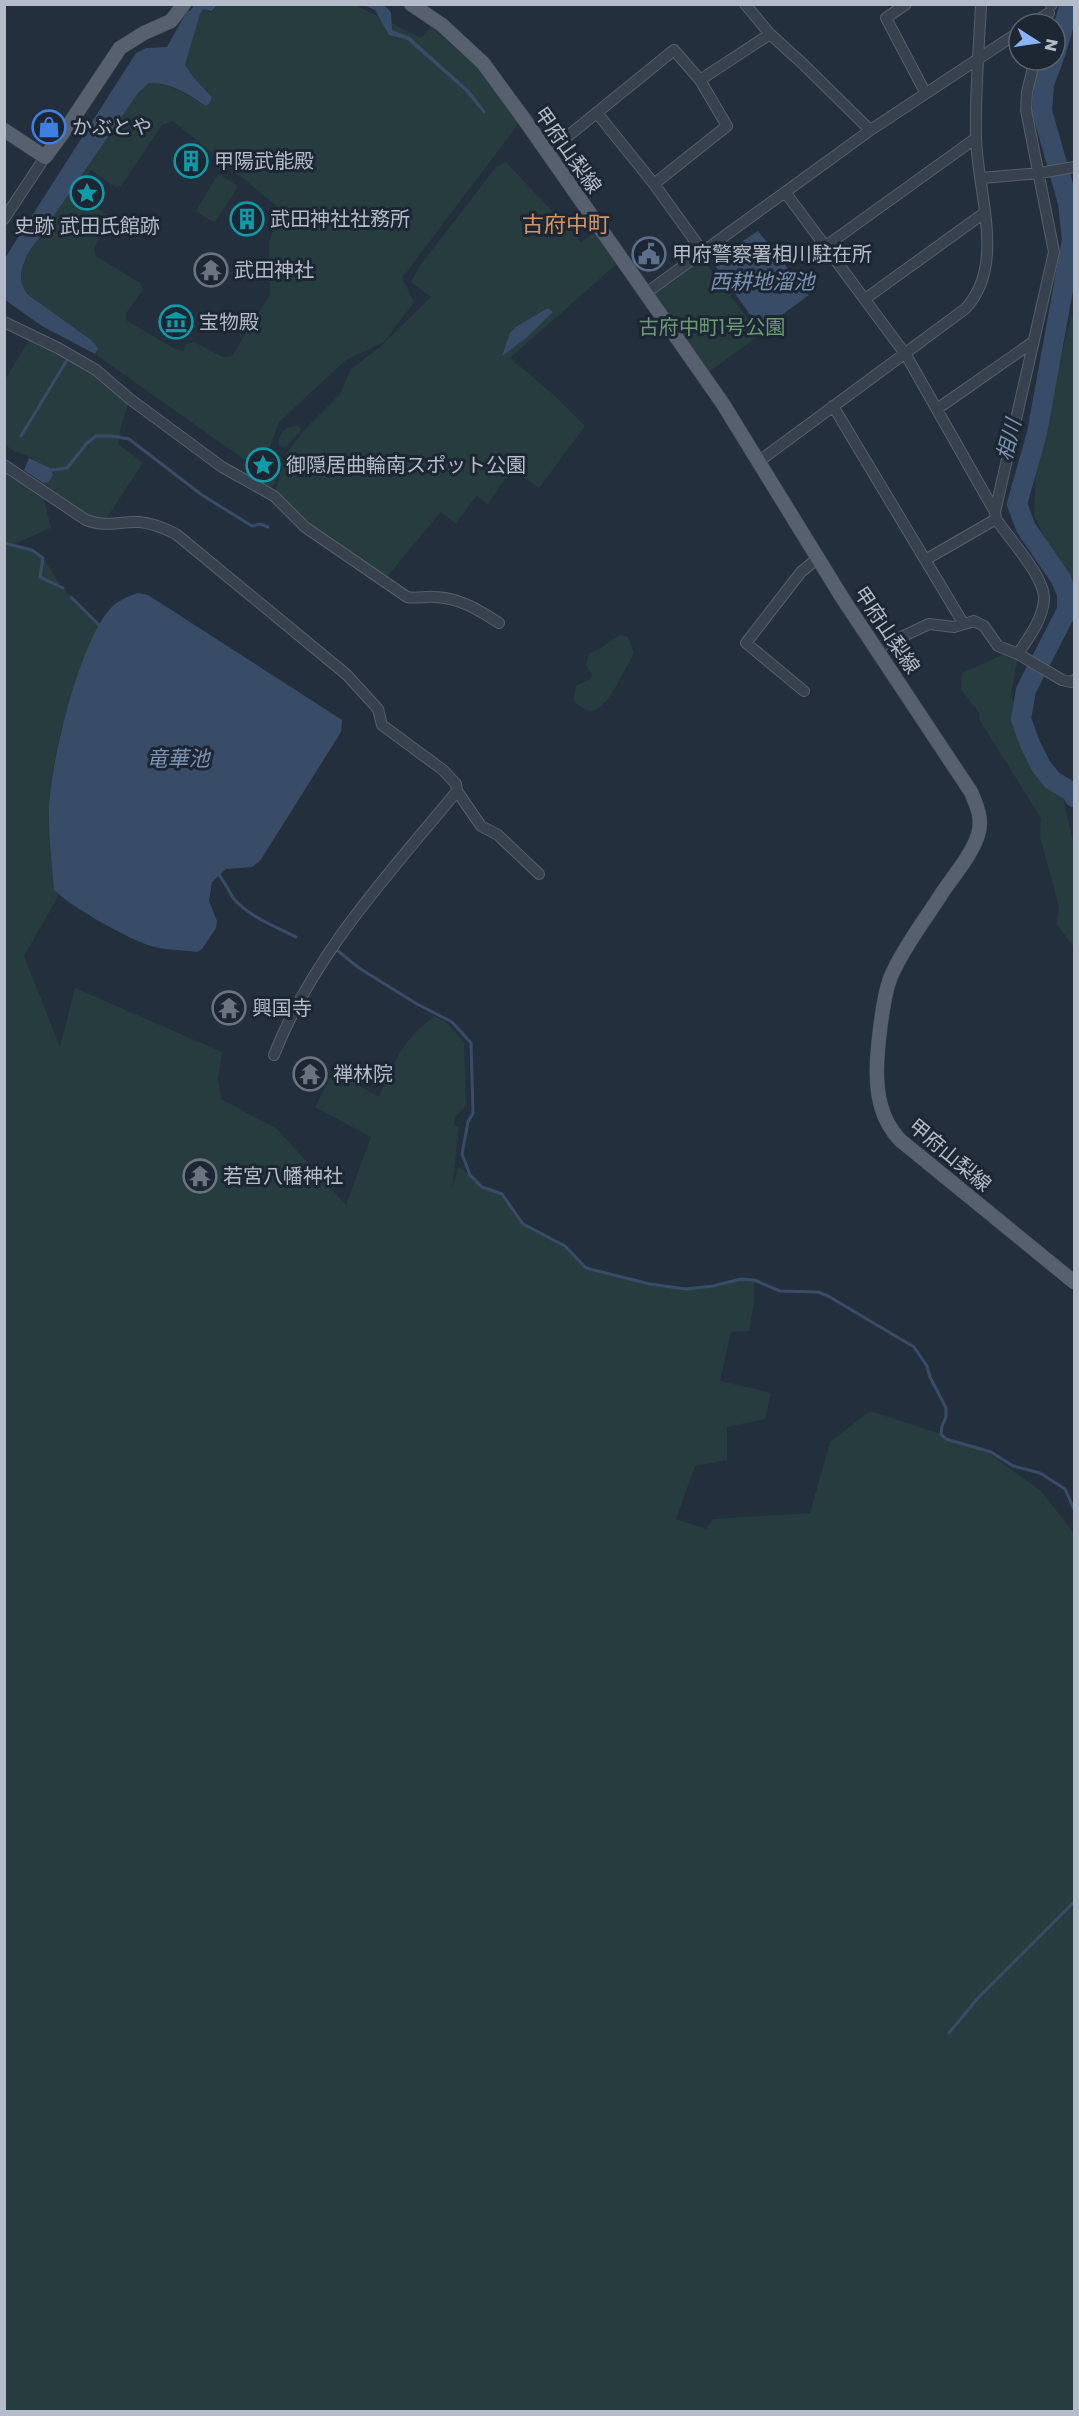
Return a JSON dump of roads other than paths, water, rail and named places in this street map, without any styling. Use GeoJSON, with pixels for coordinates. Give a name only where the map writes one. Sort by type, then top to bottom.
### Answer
{"type":"FeatureCollection","features":[{"type":"Feature","properties":{"kind":"main road"},"geometry":{"type":"LineString","coordinates":[[4,130],[45,157],[120,48],[144,33],[171,21],[184,4]]}},
{"type":"Feature","properties":{"kind":"main road","name":"甲府山梨線"},"geometry":{"type":"LineString","coordinates":[[411,4],[442,25],[483,63],[547,153],[723,404],[876,649],[971,792],[981,820],[978,835],[969,854],[908,945],[890,977],[877,1052],[876,1089],[882,1112],[892,1132],[900,1140],[1074,1282]]}},
{"type":"Feature","properties":{"kind":"street"},"geometry":{"type":"LineString","coordinates":[[906,4],[886,18],[926,92]]}},
{"type":"Feature","properties":{"kind":"street"},"geometry":{"type":"LineString","coordinates":[[758,462],[906,355],[965,309],[981,290],[987,262],[976,138],[981,4]]}},
{"type":"Feature","properties":{"kind":"street"},"geometry":{"type":"LineString","coordinates":[[749,6],[770,34],[870,130]]}},
{"type":"Feature","properties":{"kind":"street"},"geometry":{"type":"LineString","coordinates":[[700,80],[770,34]]}},
{"type":"Feature","properties":{"kind":"street"},"geometry":{"type":"LineString","coordinates":[[646,293],[870,130],[1007,39]]}},
{"type":"Feature","properties":{"kind":"street"},"geometry":{"type":"LineString","coordinates":[[547,153],[674,50],[700,80],[727,126],[654,184]]}},
{"type":"Feature","properties":{"kind":"street"},"geometry":{"type":"LineString","coordinates":[[925,560],[995,515],[1054,252],[1044,172],[1026,110],[1027,92],[1032,72]]}},
{"type":"Feature","properties":{"kind":"street"},"geometry":{"type":"LineString","coordinates":[[597,113],[654,184],[703,252]]}},
{"type":"Feature","properties":{"kind":"street"},"geometry":{"type":"LineString","coordinates":[[826,246],[976,138]]}},
{"type":"Feature","properties":{"kind":"street"},"geometry":{"type":"LineString","coordinates":[[4,219],[45,157]]}},
{"type":"Feature","properties":{"kind":"street"},"geometry":{"type":"LineString","coordinates":[[981,178],[1073,167]]}},
{"type":"Feature","properties":{"kind":"street"},"geometry":{"type":"LineString","coordinates":[[785,192],[906,355],[995,515],[1036,575],[1043,590],[1042,609],[1036,627],[1018,654]]}},
{"type":"Feature","properties":{"kind":"street"},"geometry":{"type":"LineString","coordinates":[[865,299],[984,213]]}},
{"type":"Feature","properties":{"kind":"street"},"geometry":{"type":"LineString","coordinates":[[4,322],[96,370],[130,399],[213,460],[274,496],[305,526],[407,597],[418,599],[435,597],[466,602],[499,623]]}},
{"type":"Feature","properties":{"kind":"street"},"geometry":{"type":"LineString","coordinates":[[937,409],[1033,342]]}},
{"type":"Feature","properties":{"kind":"street"},"geometry":{"type":"LineString","coordinates":[[833,406],[963,623]]}},
{"type":"Feature","properties":{"kind":"street"},"geometry":{"type":"LineString","coordinates":[[4,465],[86,520],[102,525],[139,522],[163,527],[176,534],[346,675],[378,709],[382,725],[442,770],[456,784],[457,791],[481,826],[498,835],[539,874]]}},
{"type":"Feature","properties":{"kind":"street"},"geometry":{"type":"LineString","coordinates":[[804,692],[746,643],[801,572],[818,558]]}},
{"type":"Feature","properties":{"kind":"street"},"geometry":{"type":"LineString","coordinates":[[876,649],[929,624],[949,628],[963,623],[980,623],[998,646],[1018,654],[1062,680],[1071,682],[1074,680]]}},
{"type":"Feature","properties":{"kind":"street"},"geometry":{"type":"LineString","coordinates":[[274,1055],[284,1029],[333,945],[384,877],[457,791]]}},
{"type":"Feature","properties":{"kind":"water"},"geometry":{"type":"Polygon","coordinates":[[[194,5],[217,5],[212,11],[203,9],[200,14],[185,65],[212,97],[210,103],[206,106],[173,87],[149,83],[138,93],[27,255],[22,270],[21,279],[27,294],[91,340],[98,348],[95,354],[42,326],[5,300],[5,258],[136,53],[146,48],[167,47],[186,13],[194,5]]]}},
{"type":"Feature","properties":{"kind":"water"},"geometry":{"type":"Polygon","coordinates":[[[364,5],[384,5],[391,12],[392,30],[410,37],[470,91],[486,112],[484,114],[465,91],[406,39],[389,35],[375,10],[364,5]]]}},
{"type":"Feature","properties":{"kind":"water","name":"西耕地溜池"},"geometry":{"type":"Polygon","coordinates":[[[758,231],[809,295],[761,330],[712,261],[758,231]]]}},
{"type":"Feature","properties":{"kind":"water"},"geometry":{"type":"Polygon","coordinates":[[[548,308],[553,312],[525,339],[502,356],[510,333],[548,308]]]}},
{"type":"Feature","properties":{"kind":"water"},"geometry":{"type":"Polygon","coordinates":[[[29,458],[50,468],[53,475],[49,482],[43,483],[24,470],[29,458]]]}},
{"type":"Feature","properties":{"kind":"water","name":"竜華池"},"geometry":{"type":"Polygon","coordinates":[[[138,593],[148,595],[342,720],[341,732],[260,861],[252,867],[226,869],[212,882],[209,901],[217,921],[216,928],[202,949],[197,952],[161,948],[140,942],[86,914],[54,890],[49,808],[55,762],[69,704],[88,648],[99,626],[110,609],[127,597],[138,593]]]}},
{"type":"Feature","properties":{"kind":"waterway","name":"相川"},"geometry":{"type":"LineString","coordinates":[[1067,14],[1070,4]]}},
{"type":"Feature","properties":{"kind":"waterway","name":"相川"},"geometry":{"type":"LineString","coordinates":[[1048,72],[1044,84],[1042,111],[1068,203],[1072,240],[1037,433],[1017,504],[1026,528],[1061,579],[1067,594],[1067,610],[1026,690],[1021,719],[1041,766],[1052,780],[1072,792],[1074,797]]}},
{"type":"Feature","properties":{"kind":"waterway"},"geometry":{"type":"LineString","coordinates":[[21,436],[67,360]]}},
{"type":"Feature","properties":{"kind":"waterway"},"geometry":{"type":"LineString","coordinates":[[52,470],[67,468],[87,443],[96,436],[129,439],[202,495],[252,526],[260,524],[268,527]]}},
{"type":"Feature","properties":{"kind":"waterway"},"geometry":{"type":"LineString","coordinates":[[4,543],[32,550],[43,558],[40,577],[63,588]]}},
{"type":"Feature","properties":{"kind":"waterway"},"geometry":{"type":"LineString","coordinates":[[71,597],[99,625]]}},
{"type":"Feature","properties":{"kind":"waterway"},"geometry":{"type":"LineString","coordinates":[[219,875],[232,897],[241,906],[296,937]]}},
{"type":"Feature","properties":{"kind":"waterway"},"geometry":{"type":"LineString","coordinates":[[338,951],[359,968],[417,1004],[452,1022],[471,1043],[473,1113],[468,1122],[462,1154],[470,1175],[482,1187],[502,1194],[523,1224],[565,1246],[586,1268],[650,1284],[686,1289],[713,1286],[741,1279],[754,1280],[780,1291],[818,1292],[828,1296],[914,1347],[927,1366],[930,1377],[946,1408],[941,1434],[946,1439],[991,1452],[1013,1466],[1040,1473],[1065,1489],[1074,1509]]}},
{"type":"Feature","properties":{"kind":"waterway"},"geometry":{"type":"LineString","coordinates":[[949,2033],[977,1999],[1074,1902]]}},
{"type":"Feature","properties":{"kind":"place","name":"かぶとや"},"geometry":{"type":"Point","coordinates":[49,127]}},
{"type":"Feature","properties":{"kind":"place","name":"甲陽武能殿"},"geometry":{"type":"Point","coordinates":[191,161]}},
{"type":"Feature","properties":{"kind":"place","name":"史跡 武田氏館跡"},"geometry":{"type":"Point","coordinates":[87,193]}},
{"type":"Feature","properties":{"kind":"place","name":"武田神社社務所"},"geometry":{"type":"Point","coordinates":[247,219]}},
{"type":"Feature","properties":{"kind":"place","name":"甲府警察署相川駐在所"},"geometry":{"type":"Point","coordinates":[649,254]}},
{"type":"Feature","properties":{"kind":"place","name":"武田神社"},"geometry":{"type":"Point","coordinates":[211,270]}},
{"type":"Feature","properties":{"kind":"place","name":"宝物殿"},"geometry":{"type":"Point","coordinates":[176,322]}},
{"type":"Feature","properties":{"kind":"place","name":"御隠居曲輪南スポット公園"},"geometry":{"type":"Point","coordinates":[263,465]}},
{"type":"Feature","properties":{"kind":"place","name":"興国寺"},"geometry":{"type":"Point","coordinates":[229,1008]}},
{"type":"Feature","properties":{"kind":"place","name":"禅林院"},"geometry":{"type":"Point","coordinates":[310,1074]}},
{"type":"Feature","properties":{"kind":"place","name":"若宮八幡神社"},"geometry":{"type":"Point","coordinates":[200,1176]}},
{"type":"Feature","properties":{"kind":"district","name":"古府中町"},"geometry":{"type":"Point","coordinates":[566,224]}},
{"type":"Feature","properties":{"kind":"park label","name":"古府中町1号公園"},"geometry":{"type":"Point","coordinates":[712,327]}}]}
